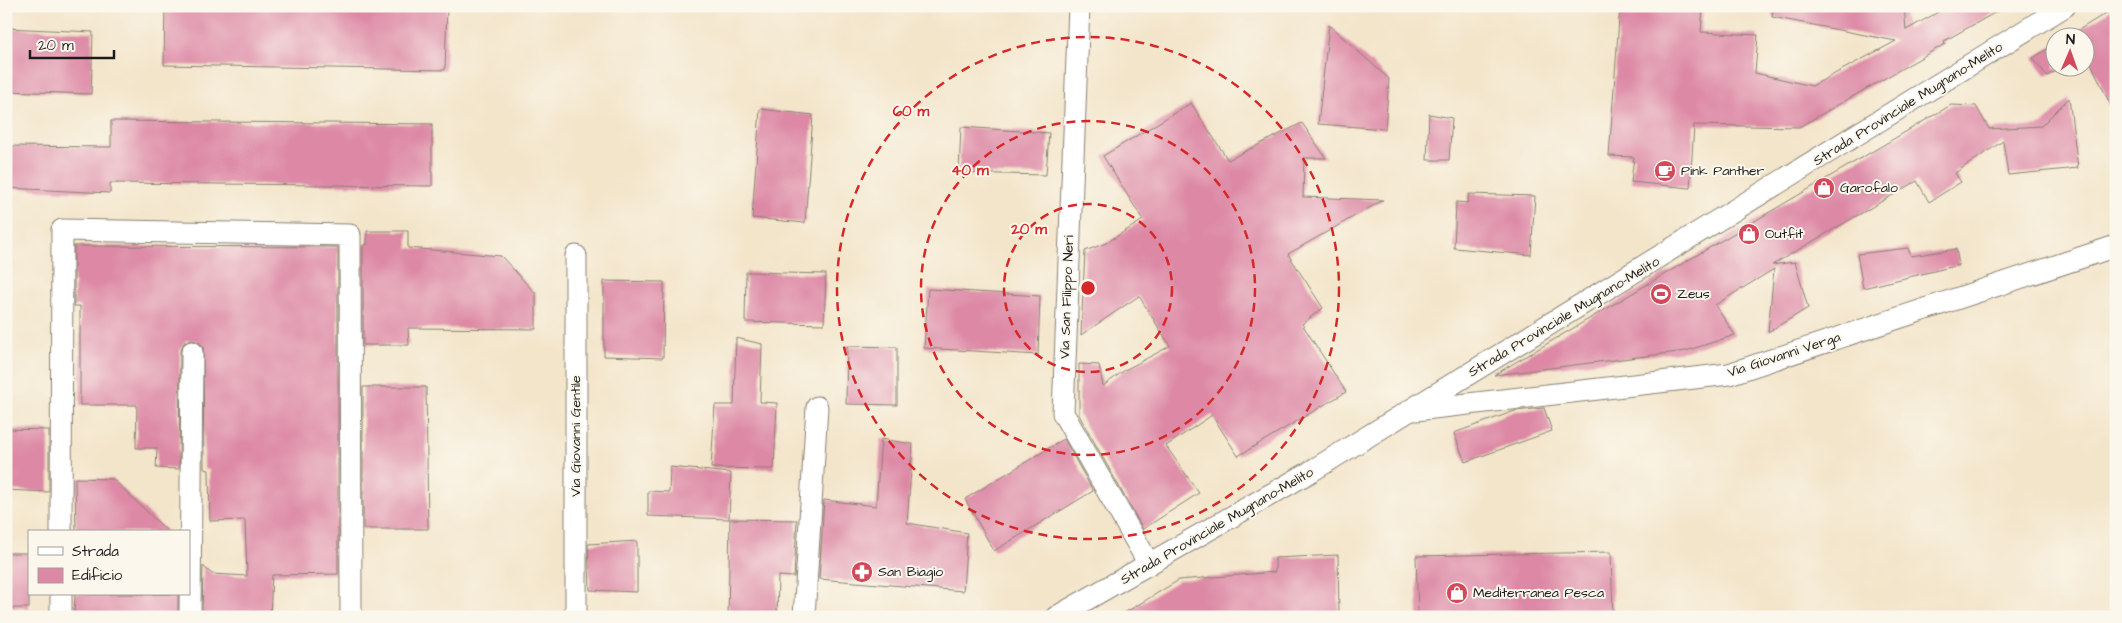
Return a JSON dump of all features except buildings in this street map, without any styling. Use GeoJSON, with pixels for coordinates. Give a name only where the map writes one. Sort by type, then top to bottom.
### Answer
{"type":"FeatureCollection","features":[{"type":"Feature","properties":{"kind":"street","name":"Via San Filippo Neri"},"geometry":{"type":"LineString","coordinates":[[1079,6],[1063,412],[1150,564]]}},
{"type":"Feature","properties":{"kind":"street","name":"Strada Provinciale Mugnano-Melito"},"geometry":{"type":"LineString","coordinates":[[1056,617],[1260,502],[2065,6]]}},
{"type":"Feature","properties":{"kind":"street"},"geometry":{"type":"LineString","coordinates":[[61,530],[62,230],[350,235],[351,617]]}},
{"type":"Feature","properties":{"kind":"street","name":"Via Giovanni Verga"},"geometry":{"type":"LineString","coordinates":[[1410,411],[1729,374],[2116,246]]}},
{"type":"Feature","properties":{"kind":"street","name":"Via Giovanni Gentile"},"geometry":{"type":"LineString","coordinates":[[576,256],[576,617]]}},
{"type":"Feature","properties":{"kind":"street"},"geometry":{"type":"LineString","coordinates":[[190,617],[192,352]]}},
{"type":"Feature","properties":{"kind":"street"},"geometry":{"type":"LineString","coordinates":[[804,617],[817,407]]}},
{"type":"Feature","properties":{"kind":"street"},"geometry":{"type":"LineString","coordinates":[[61,596],[61,617]]}},
{"type":"Feature","properties":{"kind":"place","name":"Pink Panther"},"geometry":{"type":"Point","coordinates":[1665,171]}},
{"type":"Feature","properties":{"kind":"place","name":"Garofalo"},"geometry":{"type":"Point","coordinates":[1824,188]}},
{"type":"Feature","properties":{"kind":"place","name":"Outfit"},"geometry":{"type":"Point","coordinates":[1749,234]}},
{"type":"Feature","properties":{"kind":"place","name":"Zeus"},"geometry":{"type":"Point","coordinates":[1661,294]}},
{"type":"Feature","properties":{"kind":"place","name":"San Biagio"},"geometry":{"type":"Point","coordinates":[862,572]}},
{"type":"Feature","properties":{"kind":"place","name":"Mediterranea Pesca"},"geometry":{"type":"Point","coordinates":[1457,593]}}]}
